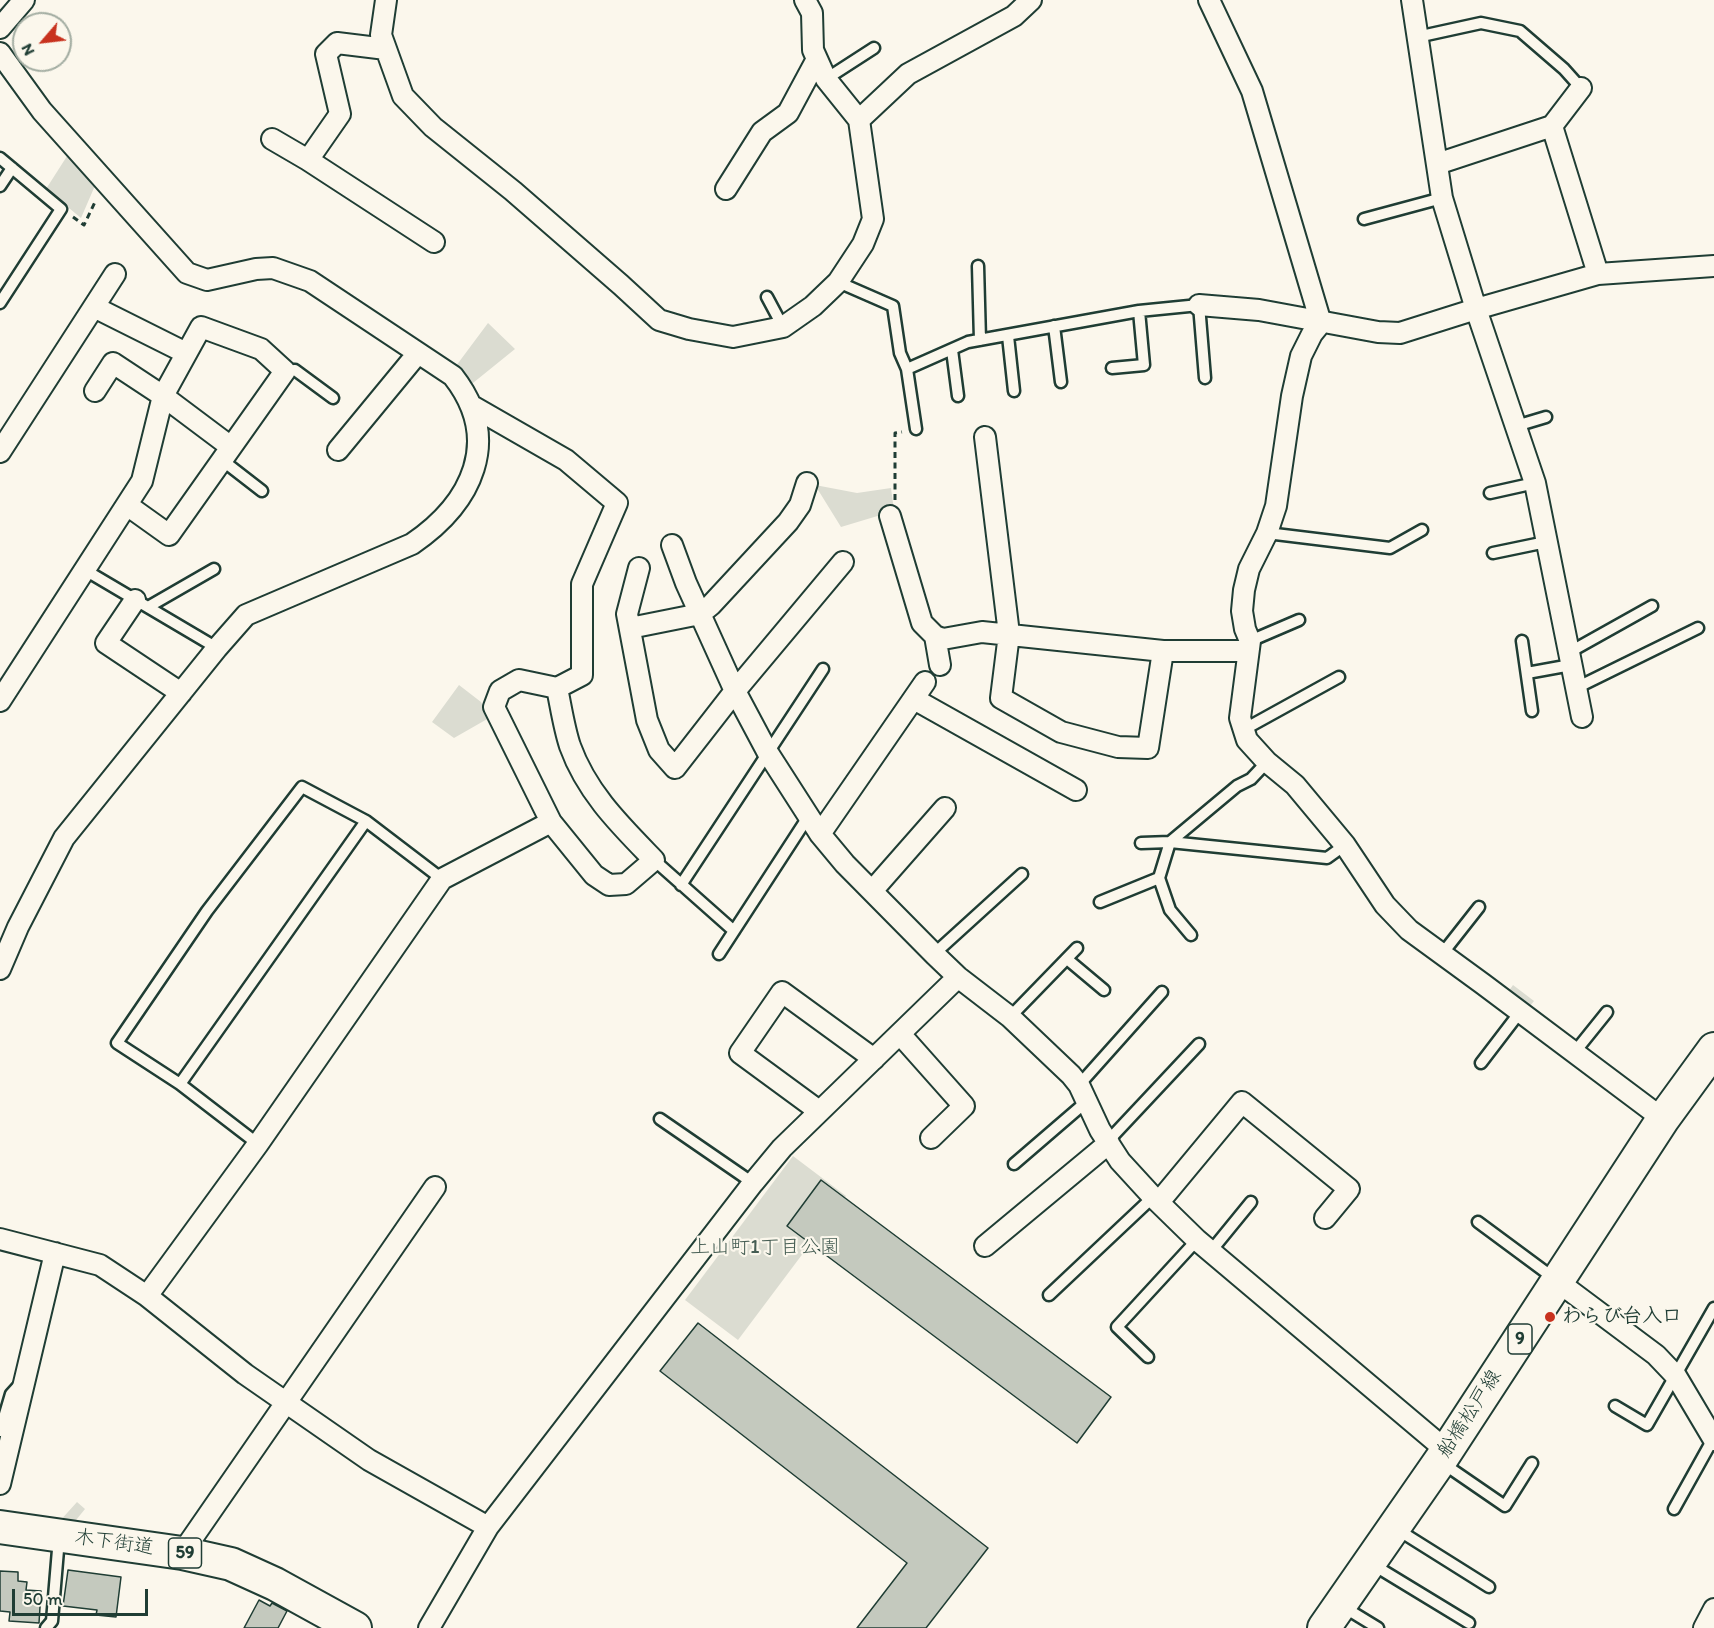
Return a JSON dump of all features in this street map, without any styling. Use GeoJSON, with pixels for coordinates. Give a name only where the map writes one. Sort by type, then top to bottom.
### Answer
{"type":"FeatureCollection","features":[{"type":"Feature","properties":{"kind":"main road","name":"船橋松戸線"},"geometry":{"type":"LineString","coordinates":[[1332,1616],[1444,1456],[1663,1119],[1714,1049]]}},
{"type":"Feature","properties":{"kind":"main road","name":"木下街道"},"geometry":{"type":"LineString","coordinates":[[0,1527],[182,1553],[231,1564],[355,1628]]}},
{"type":"Feature","properties":{"kind":"street"},"geometry":{"type":"LineString","coordinates":[[0,28],[24,0]]}},
{"type":"Feature","properties":{"kind":"street"},"geometry":{"type":"LineString","coordinates":[[386,0],[381,35],[403,96],[426,119],[612,277],[659,320],[689,329],[733,337],[783,327],[813,306],[838,282],[863,244],[873,219],[859,120],[826,79],[813,50],[812,13],[806,0]]}},
{"type":"Feature","properties":{"kind":"street"},"geometry":{"type":"LineString","coordinates":[[859,120],[908,75],[1014,16],[1031,0]]}},
{"type":"Feature","properties":{"kind":"street"},"geometry":{"type":"LineString","coordinates":[[1209,0],[1252,91],[1321,322]]}},
{"type":"Feature","properties":{"kind":"street"},"geometry":{"type":"LineString","coordinates":[[1412,0],[1442,198],[1476,309],[1535,483],[1582,717]]}},
{"type":"Feature","properties":{"kind":"street"},"geometry":{"type":"LineString","coordinates":[[308,160],[340,114],[326,54],[337,43],[386,49]]}},
{"type":"Feature","properties":{"kind":"street"},"geometry":{"type":"LineString","coordinates":[[0,53],[42,111],[187,273],[207,280],[256,269],[273,268],[310,280],[453,376],[472,406],[477,435],[476,462],[467,485],[453,510],[428,533],[412,544],[246,615],[64,838],[18,927],[0,969]]}},
{"type":"Feature","properties":{"kind":"street"},"geometry":{"type":"LineString","coordinates":[[726,189],[762,132],[788,113],[817,59]]}},
{"type":"Feature","properties":{"kind":"street"},"geometry":{"type":"LineString","coordinates":[[1437,164],[1552,126],[1581,88]]}},
{"type":"Feature","properties":{"kind":"street"},"geometry":{"type":"LineString","coordinates":[[1552,126],[1598,274]]}},
{"type":"Feature","properties":{"kind":"street"},"geometry":{"type":"LineString","coordinates":[[272,140],[308,160],[434,242]]}},
{"type":"Feature","properties":{"kind":"street"},"geometry":{"type":"LineString","coordinates":[[1199,305],[1259,310],[1378,332],[1400,333],[1598,274],[1714,266]]}},
{"type":"Feature","properties":{"kind":"street"},"geometry":{"type":"LineString","coordinates":[[0,452],[115,274]]}},
{"type":"Feature","properties":{"kind":"street"},"geometry":{"type":"LineString","coordinates":[[94,308],[186,353]]}},
{"type":"Feature","properties":{"kind":"street"},"geometry":{"type":"LineString","coordinates":[[1321,322],[1301,356],[1292,396],[1279,494],[1267,533],[1249,569],[1244,590],[1242,611],[1249,646],[1240,717],[1247,740],[1267,762],[1295,785],[1345,845],[1385,905],[1409,930],[1663,1119]]}},
{"type":"Feature","properties":{"kind":"street"},"geometry":{"type":"LineString","coordinates":[[0,701],[142,481],[162,396],[201,327],[261,349],[285,371],[170,535],[127,505]]}},
{"type":"Feature","properties":{"kind":"street"},"geometry":{"type":"LineString","coordinates":[[338,450],[418,353]]}},
{"type":"Feature","properties":{"kind":"street"},"geometry":{"type":"LineString","coordinates":[[95,391],[113,363],[162,396],[227,454]]}},
{"type":"Feature","properties":{"kind":"street"},"geometry":{"type":"LineString","coordinates":[[472,406],[566,460],[616,503],[582,584],[582,675],[557,688],[519,680],[501,691],[494,707],[551,822],[594,875],[609,885],[626,884],[654,860],[613,818],[588,784],[570,745],[557,688]]}},
{"type":"Feature","properties":{"kind":"street"},"geometry":{"type":"LineString","coordinates":[[985,437],[1009,634],[1001,698],[1061,732],[1118,747],[1148,748],[1162,651]]}},
{"type":"Feature","properties":{"kind":"street"},"geometry":{"type":"LineString","coordinates":[[630,628],[700,614],[711,605],[788,522],[800,505],[807,483]]}},
{"type":"Feature","properties":{"kind":"street"},"geometry":{"type":"LineString","coordinates":[[890,516],[922,623],[934,636],[944,639],[982,632],[1162,651],[1249,646]]}},
{"type":"Feature","properties":{"kind":"street"},"geometry":{"type":"LineString","coordinates":[[672,544],[700,614],[735,691],[768,753],[808,817],[845,864],[934,954],[1010,1017],[1083,1094],[1100,1130],[1120,1161],[1156,1199],[1204,1246],[1444,1456]]}},
{"type":"Feature","properties":{"kind":"street"},"geometry":{"type":"LineString","coordinates":[[639,568],[627,614],[647,720],[659,750],[675,768],[735,691],[843,562]]}},
{"type":"Feature","properties":{"kind":"street"},"geometry":{"type":"LineString","coordinates":[[142,604],[106,643],[181,693]]}},
{"type":"Feature","properties":{"kind":"street"},"geometry":{"type":"LineString","coordinates":[[934,636],[939,665]]}},
{"type":"Feature","properties":{"kind":"street"},"geometry":{"type":"LineString","coordinates":[[820,834],[925,682]]}},
{"type":"Feature","properties":{"kind":"street"},"geometry":{"type":"LineString","coordinates":[[914,699],[1076,790]]}},
{"type":"Feature","properties":{"kind":"street"},"geometry":{"type":"LineString","coordinates":[[872,891],[945,808]]}},
{"type":"Feature","properties":{"kind":"street"},"geometry":{"type":"LineString","coordinates":[[147,1296],[258,1144],[442,879],[551,822]]}},
{"type":"Feature","properties":{"kind":"street"},"geometry":{"type":"LineString","coordinates":[[429,1628],[488,1527],[753,1183],[819,1111],[958,976]]}},
{"type":"Feature","properties":{"kind":"street"},"geometry":{"type":"LineString","coordinates":[[819,1111],[740,1053],[782,992],[874,1059]]}},
{"type":"Feature","properties":{"kind":"street"},"geometry":{"type":"LineString","coordinates":[[900,1034],[964,1106],[931,1138]]}},
{"type":"Feature","properties":{"kind":"street"},"geometry":{"type":"LineString","coordinates":[[1156,1199],[1242,1102],[1349,1189],[1325,1218]]}},
{"type":"Feature","properties":{"kind":"street"},"geometry":{"type":"LineString","coordinates":[[985,1246],[1108,1142]]}},
{"type":"Feature","properties":{"kind":"street"},"geometry":{"type":"LineString","coordinates":[[182,1553],[435,1187]]}},
{"type":"Feature","properties":{"kind":"street"},"geometry":{"type":"LineString","coordinates":[[0,1239],[100,1265],[147,1296],[245,1374],[369,1460],[488,1527]]}},
{"type":"Feature","properties":{"kind":"street"},"geometry":{"type":"LineString","coordinates":[[0,1484],[55,1253]]}},
{"type":"Feature","properties":{"kind":"street"},"geometry":{"type":"LineString","coordinates":[[1557,1281],[1656,1355],[1676,1376],[1714,1440]]}},
{"type":"Feature","properties":{"kind":"street"},"geometry":{"type":"LineString","coordinates":[[1704,1628],[1714,1609]]}},
{"type":"Feature","properties":{"kind":"lane"},"geometry":{"type":"LineString","coordinates":[[1416,37],[1481,23],[1520,32],[1564,69],[1581,88]]}},
{"type":"Feature","properties":{"kind":"lane"},"geometry":{"type":"LineString","coordinates":[[826,79],[874,48]]}},
{"type":"Feature","properties":{"kind":"lane"},"geometry":{"type":"LineString","coordinates":[[0,158],[61,209],[0,303]]}},
{"type":"Feature","properties":{"kind":"lane"},"geometry":{"type":"LineString","coordinates":[[0,186],[12,168]]}},
{"type":"Feature","properties":{"kind":"lane"},"geometry":{"type":"LineString","coordinates":[[1364,219],[1442,198]]}},
{"type":"Feature","properties":{"kind":"lane"},"geometry":{"type":"LineString","coordinates":[[978,266],[980,340]]}},
{"type":"Feature","properties":{"kind":"lane"},"geometry":{"type":"LineString","coordinates":[[838,282],[893,306],[900,353],[907,369],[916,429]]}},
{"type":"Feature","properties":{"kind":"lane"},"geometry":{"type":"LineString","coordinates":[[767,297],[783,327]]}},
{"type":"Feature","properties":{"kind":"lane"},"geometry":{"type":"LineString","coordinates":[[907,369],[968,342],[1139,311],[1199,305],[1205,378]]}},
{"type":"Feature","properties":{"kind":"lane"},"geometry":{"type":"LineString","coordinates":[[1112,368],[1144,365],[1139,311]]}},
{"type":"Feature","properties":{"kind":"lane"},"geometry":{"type":"LineString","coordinates":[[1054,326],[1061,382]]}},
{"type":"Feature","properties":{"kind":"lane"},"geometry":{"type":"LineString","coordinates":[[1008,336],[1014,391]]}},
{"type":"Feature","properties":{"kind":"lane"},"geometry":{"type":"LineString","coordinates":[[952,350],[958,396]]}},
{"type":"Feature","properties":{"kind":"lane"},"geometry":{"type":"LineString","coordinates":[[285,371],[295,370],[333,398]]}},
{"type":"Feature","properties":{"kind":"lane"},"geometry":{"type":"LineString","coordinates":[[1516,426],[1546,417]]}},
{"type":"Feature","properties":{"kind":"lane"},"geometry":{"type":"LineString","coordinates":[[227,454],[262,491]]}},
{"type":"Feature","properties":{"kind":"lane"},"geometry":{"type":"LineString","coordinates":[[1490,493],[1535,483]]}},
{"type":"Feature","properties":{"kind":"lane"},"geometry":{"type":"LineString","coordinates":[[1267,533],[1390,548],[1422,530]]}},
{"type":"Feature","properties":{"kind":"lane"},"geometry":{"type":"LineString","coordinates":[[1493,553],[1546,542]]}},
{"type":"Feature","properties":{"kind":"lane"},"geometry":{"type":"LineString","coordinates":[[142,604],[214,569]]}},
{"type":"Feature","properties":{"kind":"lane"},"geometry":{"type":"LineString","coordinates":[[85,570],[217,648]]}},
{"type":"Feature","properties":{"kind":"lane"},"geometry":{"type":"LineString","coordinates":[[1527,673],[1570,659],[1652,606]]}},
{"type":"Feature","properties":{"kind":"lane"},"geometry":{"type":"LineString","coordinates":[[1249,646],[1299,621]]}},
{"type":"Feature","properties":{"kind":"lane"},"geometry":{"type":"LineString","coordinates":[[1576,688],[1698,628]]}},
{"type":"Feature","properties":{"kind":"lane"},"geometry":{"type":"LineString","coordinates":[[1522,641],[1532,711]]}},
{"type":"Feature","properties":{"kind":"lane"},"geometry":{"type":"LineString","coordinates":[[681,885],[823,669]]}},
{"type":"Feature","properties":{"kind":"lane"},"geometry":{"type":"LineString","coordinates":[[1243,730],[1339,677]]}},
{"type":"Feature","properties":{"kind":"lane"},"geometry":{"type":"LineString","coordinates":[[1191,935],[1170,910],[1159,878],[1170,842],[1237,786],[1251,779],[1267,762]]}},
{"type":"Feature","properties":{"kind":"lane"},"geometry":{"type":"LineString","coordinates":[[258,1144],[180,1084],[117,1043],[207,911],[302,787],[366,821],[442,879]]}},
{"type":"Feature","properties":{"kind":"lane"},"geometry":{"type":"LineString","coordinates":[[719,954],[808,817]]}},
{"type":"Feature","properties":{"kind":"lane"},"geometry":{"type":"LineString","coordinates":[[180,1084],[366,821]]}},
{"type":"Feature","properties":{"kind":"lane"},"geometry":{"type":"LineString","coordinates":[[1141,843],[1170,842],[1327,858],[1345,845]]}},
{"type":"Feature","properties":{"kind":"lane"},"geometry":{"type":"LineString","coordinates":[[654,860],[734,931]]}},
{"type":"Feature","properties":{"kind":"lane"},"geometry":{"type":"LineString","coordinates":[[934,954],[1022,874]]}},
{"type":"Feature","properties":{"kind":"lane"},"geometry":{"type":"LineString","coordinates":[[1100,902],[1159,878]]}},
{"type":"Feature","properties":{"kind":"lane"},"geometry":{"type":"LineString","coordinates":[[1442,954],[1479,907]]}},
{"type":"Feature","properties":{"kind":"lane"},"geometry":{"type":"LineString","coordinates":[[1010,1017],[1077,948]]}},
{"type":"Feature","properties":{"kind":"lane"},"geometry":{"type":"LineString","coordinates":[[1067,959],[1104,990]]}},
{"type":"Feature","properties":{"kind":"lane"},"geometry":{"type":"LineString","coordinates":[[1014,1164],[1083,1094],[1162,992]]}},
{"type":"Feature","properties":{"kind":"lane"},"geometry":{"type":"LineString","coordinates":[[1481,1063],[1520,1012]]}},
{"type":"Feature","properties":{"kind":"lane"},"geometry":{"type":"LineString","coordinates":[[1574,1053],[1607,1012]]}},
{"type":"Feature","properties":{"kind":"lane"},"geometry":{"type":"LineString","coordinates":[[1108,1142],[1199,1044]]}},
{"type":"Feature","properties":{"kind":"lane"},"geometry":{"type":"LineString","coordinates":[[660,1119],[753,1183]]}},
{"type":"Feature","properties":{"kind":"lane"},"geometry":{"type":"LineString","coordinates":[[1049,1295],[1156,1199]]}},
{"type":"Feature","properties":{"kind":"lane"},"geometry":{"type":"LineString","coordinates":[[1148,1357],[1117,1327],[1251,1202]]}},
{"type":"Feature","properties":{"kind":"lane"},"geometry":{"type":"LineString","coordinates":[[1478,1222],[1557,1281]]}},
{"type":"Feature","properties":{"kind":"lane"},"geometry":{"type":"LineString","coordinates":[[1615,1406],[1647,1425],[1714,1308]]}},
{"type":"Feature","properties":{"kind":"lane"},"geometry":{"type":"LineString","coordinates":[[0,1431],[12,1394],[25,1378]]}},
{"type":"Feature","properties":{"kind":"lane"},"geometry":{"type":"LineString","coordinates":[[1674,1509],[1714,1440]]}},
{"type":"Feature","properties":{"kind":"lane"},"geometry":{"type":"LineString","coordinates":[[1444,1456],[1505,1506],[1532,1463]]}},
{"type":"Feature","properties":{"kind":"lane"},"geometry":{"type":"LineString","coordinates":[[1393,1527],[1489,1587]]}},
{"type":"Feature","properties":{"kind":"lane"},"geometry":{"type":"LineString","coordinates":[[46,1628],[52,1621],[59,1535]]}},
{"type":"Feature","properties":{"kind":"lane"},"geometry":{"type":"LineString","coordinates":[[1369,1562],[1469,1623]]}},
{"type":"Feature","properties":{"kind":"lane"},"geometry":{"type":"LineString","coordinates":[[1332,1616],[1378,1628]]}},
{"type":"Feature","properties":{"kind":"path"},"geometry":{"type":"LineString","coordinates":[[61,209],[84,225],[106,182]]}},
{"type":"Feature","properties":{"kind":"path"},"geometry":{"type":"LineString","coordinates":[[890,516],[897,513],[893,491],[895,433]]}},
{"type":"Feature","properties":{"kind":"green space"},"geometry":{"type":"Polygon","coordinates":[[[69,153],[97,181],[81,218],[46,189],[69,153]]]}},
{"type":"Feature","properties":{"kind":"green space"},"geometry":{"type":"Polygon","coordinates":[[[488,323],[515,349],[468,387],[453,370],[488,323]]]}},
{"type":"Feature","properties":{"kind":"green space"},"geometry":{"type":"Polygon","coordinates":[[[815,485],[857,493],[891,488],[894,511],[841,527],[815,485]]]}},
{"type":"Feature","properties":{"kind":"green space"},"geometry":{"type":"Polygon","coordinates":[[[459,685],[481,702],[489,718],[454,738],[432,722],[459,685]]]}},
{"type":"Feature","properties":{"kind":"green space"},"geometry":{"type":"Polygon","coordinates":[[[1513,985],[1534,1001],[1526,1011],[1506,995],[1513,985]]]}},
{"type":"Feature","properties":{"kind":"green space","name":"上山町1丁目公園"},"geometry":{"type":"Polygon","coordinates":[[[793,1156],[846,1196],[738,1340],[685,1300],[793,1156]]]}},
{"type":"Feature","properties":{"kind":"green space"},"geometry":{"type":"Polygon","coordinates":[[[77,1502],[85,1509],[72,1525],[58,1523],[77,1502]]]}},
{"type":"Feature","properties":{"kind":"building"},"geometry":{"type":"Polygon","coordinates":[[[821,1180],[1111,1397],[1077,1443],[787,1226],[821,1180]]]}},
{"type":"Feature","properties":{"kind":"building"},"geometry":{"type":"Polygon","coordinates":[[[698,1323],[988,1548],[926,1628],[857,1628],[907,1563],[660,1371],[698,1323]]]}},
{"type":"Feature","properties":{"kind":"building"},"geometry":{"type":"Polygon","coordinates":[[[68,1570],[121,1577],[116,1617],[96,1615],[97,1610],[63,1606],[68,1570]]]}},
{"type":"Feature","properties":{"kind":"building"},"geometry":{"type":"Polygon","coordinates":[[[0,1571],[18,1572],[18,1581],[27,1582],[26,1590],[41,1591],[39,1623],[9,1621],[10,1612],[0,1611],[0,1571]]]}},
{"type":"Feature","properties":{"kind":"building"},"geometry":{"type":"Polygon","coordinates":[[[259,1600],[270,1606],[272,1603],[287,1611],[278,1628],[244,1628],[259,1600]]]}},
{"type":"Feature","properties":{"kind":"place","name":"わらび台入口"},"geometry":{"type":"Point","coordinates":[1550,1317]}}]}
